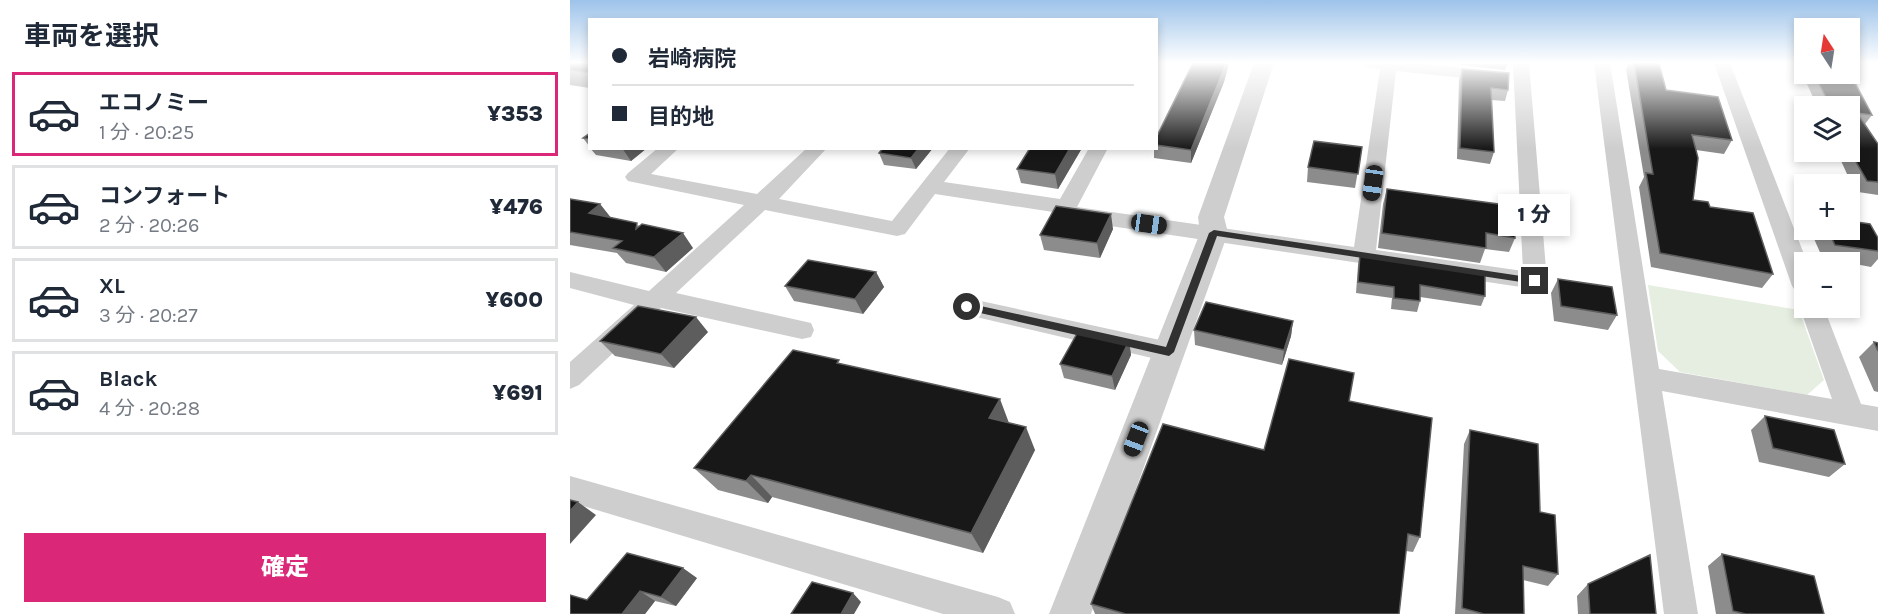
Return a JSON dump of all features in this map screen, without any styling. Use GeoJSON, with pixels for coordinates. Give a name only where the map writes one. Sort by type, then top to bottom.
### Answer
{"type":"FeatureCollection","features":[{"type":"Feature","properties":{"kind":"street"},"geometry":{"type":"LineString","coordinates":[[1070,614],[1214,233],[1211,217],[1254,92]]}},
{"type":"Feature","properties":{"kind":"street"},"geometry":{"type":"LineString","coordinates":[[1364,254],[1380,92]]}},
{"type":"Feature","properties":{"kind":"street"},"geometry":{"type":"LineString","coordinates":[[1098,150],[1063,212],[1364,254],[1535,281],[1522,92]]}},
{"type":"Feature","properties":{"kind":"street"},"geometry":{"type":"LineString","coordinates":[[1606,92],[1681,614]]}},
{"type":"Feature","properties":{"kind":"street"},"geometry":{"type":"LineString","coordinates":[[1733,92],[1794,259]]}},
{"type":"Feature","properties":{"kind":"street"},"geometry":{"type":"LineString","coordinates":[[668,150],[635,177],[897,229],[959,150]]}},
{"type":"Feature","properties":{"kind":"street"},"geometry":{"type":"LineString","coordinates":[[570,378],[759,203],[776,191],[816,150]]}},
{"type":"Feature","properties":{"kind":"street"},"geometry":{"type":"LineString","coordinates":[[931,187],[1065,207]]}},
{"type":"Feature","properties":{"kind":"street"},"geometry":{"type":"LineString","coordinates":[[570,280],[802,330]]}},
{"type":"Feature","properties":{"kind":"street"},"geometry":{"type":"LineString","coordinates":[[967,307],[1169,352]]}},
{"type":"Feature","properties":{"kind":"street"},"geometry":{"type":"LineString","coordinates":[[1816,318],[1851,414]]}},
{"type":"Feature","properties":{"kind":"street"},"geometry":{"type":"LineString","coordinates":[[1647,378],[1878,419]]}},
{"type":"Feature","properties":{"kind":"street"},"geometry":{"type":"LineString","coordinates":[[570,489],[998,614]]}},
{"type":"Feature","properties":{"kind":"shaded area"},"geometry":{"type":"Polygon","coordinates":[[[1648,285],[1794,309],[1794,318],[1802,318],[1824,380],[1807,395],[1680,372],[1658,351],[1648,285]]]}},
{"type":"Feature","properties":{"kind":"building"},"geometry":{"type":"Polygon","coordinates":[[[1179,92],[1214,92],[1191,150],[1158,145],[1158,134],[1179,92]]]}},
{"type":"Feature","properties":{"kind":"building"},"geometry":{"type":"Polygon","coordinates":[[[1461,92],[1491,92],[1494,152],[1460,148],[1461,92]]]}},
{"type":"Feature","properties":{"kind":"building"},"geometry":{"type":"Polygon","coordinates":[[[1639,92],[1678,92],[1718,97],[1732,140],[1692,135],[1698,158],[1693,200],[1708,202],[1710,207],[1753,213],[1773,274],[1660,253],[1646,173],[1653,174],[1639,92]]]}},
{"type":"Feature","properties":{"kind":"building"},"geometry":{"type":"Polygon","coordinates":[[[1823,92],[1860,92],[1872,115],[1860,113],[1860,96],[1825,96],[1823,92]]]}},
{"type":"Feature","properties":{"kind":"building"},"geometry":{"type":"Polygon","coordinates":[[[1860,117],[1878,144],[1878,182],[1867,181],[1856,162],[1860,162],[1860,117]]]}},
{"type":"Feature","properties":{"kind":"building"},"geometry":{"type":"Polygon","coordinates":[[[1314,141],[1362,147],[1358,174],[1308,167],[1314,141]]]}},
{"type":"Feature","properties":{"kind":"building"},"geometry":{"type":"Polygon","coordinates":[[[881,150],[917,150],[911,158],[879,153],[881,150]]]}},
{"type":"Feature","properties":{"kind":"building"},"geometry":{"type":"Polygon","coordinates":[[[1029,150],[1069,150],[1055,174],[1017,169],[1029,150]]]}},
{"type":"Feature","properties":{"kind":"building"},"geometry":{"type":"Polygon","coordinates":[[[1387,189],[1513,206],[1515,238],[1486,233],[1486,248],[1382,233],[1387,189]]]}},
{"type":"Feature","properties":{"kind":"building"},"geometry":{"type":"Polygon","coordinates":[[[570,199],[600,204],[589,213],[637,223],[636,229],[642,224],[683,233],[654,257],[613,248],[622,241],[570,232],[570,199]]]}},
{"type":"Feature","properties":{"kind":"building"},"geometry":{"type":"Polygon","coordinates":[[[1056,206],[1111,214],[1097,243],[1040,235],[1056,206]]]}},
{"type":"Feature","properties":{"kind":"building"},"geometry":{"type":"Polygon","coordinates":[[[1860,222],[1870,224],[1878,238],[1878,251],[1835,245],[1833,240],[1860,240],[1860,222]]]}},
{"type":"Feature","properties":{"kind":"building"},"geometry":{"type":"Polygon","coordinates":[[[1360,254],[1485,272],[1485,296],[1420,285],[1420,301],[1394,298],[1394,287],[1358,282],[1360,254]]]}},
{"type":"Feature","properties":{"kind":"building"},"geometry":{"type":"Polygon","coordinates":[[[808,260],[876,272],[855,299],[785,286],[808,260]]]}},
{"type":"Feature","properties":{"kind":"building"},"geometry":{"type":"Polygon","coordinates":[[[1558,279],[1612,287],[1617,315],[1561,306],[1558,279]]]}},
{"type":"Feature","properties":{"kind":"building"},"geometry":{"type":"Polygon","coordinates":[[[1206,302],[1293,321],[1284,350],[1194,330],[1206,302]]]}},
{"type":"Feature","properties":{"kind":"building"},"geometry":{"type":"Polygon","coordinates":[[[638,306],[696,317],[661,354],[600,341],[638,306]]]}},
{"type":"Feature","properties":{"kind":"building"},"geometry":{"type":"Polygon","coordinates":[[[1079,330],[1129,341],[1112,376],[1060,364],[1079,330]]]}},
{"type":"Feature","properties":{"kind":"building"},"geometry":{"type":"Polygon","coordinates":[[[793,350],[839,360],[837,363],[1000,399],[989,418],[1026,427],[971,533],[751,475],[746,481],[694,468],[793,350]]]}},
{"type":"Feature","properties":{"kind":"building"},"geometry":{"type":"Polygon","coordinates":[[[1289,359],[1354,373],[1349,401],[1432,418],[1420,537],[1408,534],[1399,614],[1126,614],[1091,604],[1163,424],[1264,450],[1289,359]]]}},
{"type":"Feature","properties":{"kind":"building"},"geometry":{"type":"Polygon","coordinates":[[[1765,416],[1834,430],[1845,464],[1773,448],[1765,416]]]}},
{"type":"Feature","properties":{"kind":"building"},"geometry":{"type":"Polygon","coordinates":[[[1470,430],[1538,444],[1540,512],[1555,515],[1558,574],[1523,566],[1524,614],[1484,614],[1462,608],[1470,430]]]}},
{"type":"Feature","properties":{"kind":"building"},"geometry":{"type":"Polygon","coordinates":[[[570,500],[578,502],[570,511],[570,500]]]}},
{"type":"Feature","properties":{"kind":"building"},"geometry":{"type":"Polygon","coordinates":[[[627,553],[683,568],[661,597],[640,591],[622,614],[570,614],[570,595],[587,600],[627,553]]]}},
{"type":"Feature","properties":{"kind":"building"},"geometry":{"type":"Polygon","coordinates":[[[1722,554],[1814,576],[1824,614],[1746,614],[1733,611],[1722,554]]]}},
{"type":"Feature","properties":{"kind":"building"},"geometry":{"type":"Polygon","coordinates":[[[1650,555],[1656,614],[1590,614],[1588,584],[1650,555]]]}},
{"type":"Feature","properties":{"kind":"building"},"geometry":{"type":"Polygon","coordinates":[[[812,582],[853,593],[841,614],[791,614],[812,582]]]}},
{"type":"Feature","properties":{"kind":"route"},"geometry":{"type":"LineString","coordinates":[[967,307],[1169,352],[1214,233],[1535,281]]}}]}
